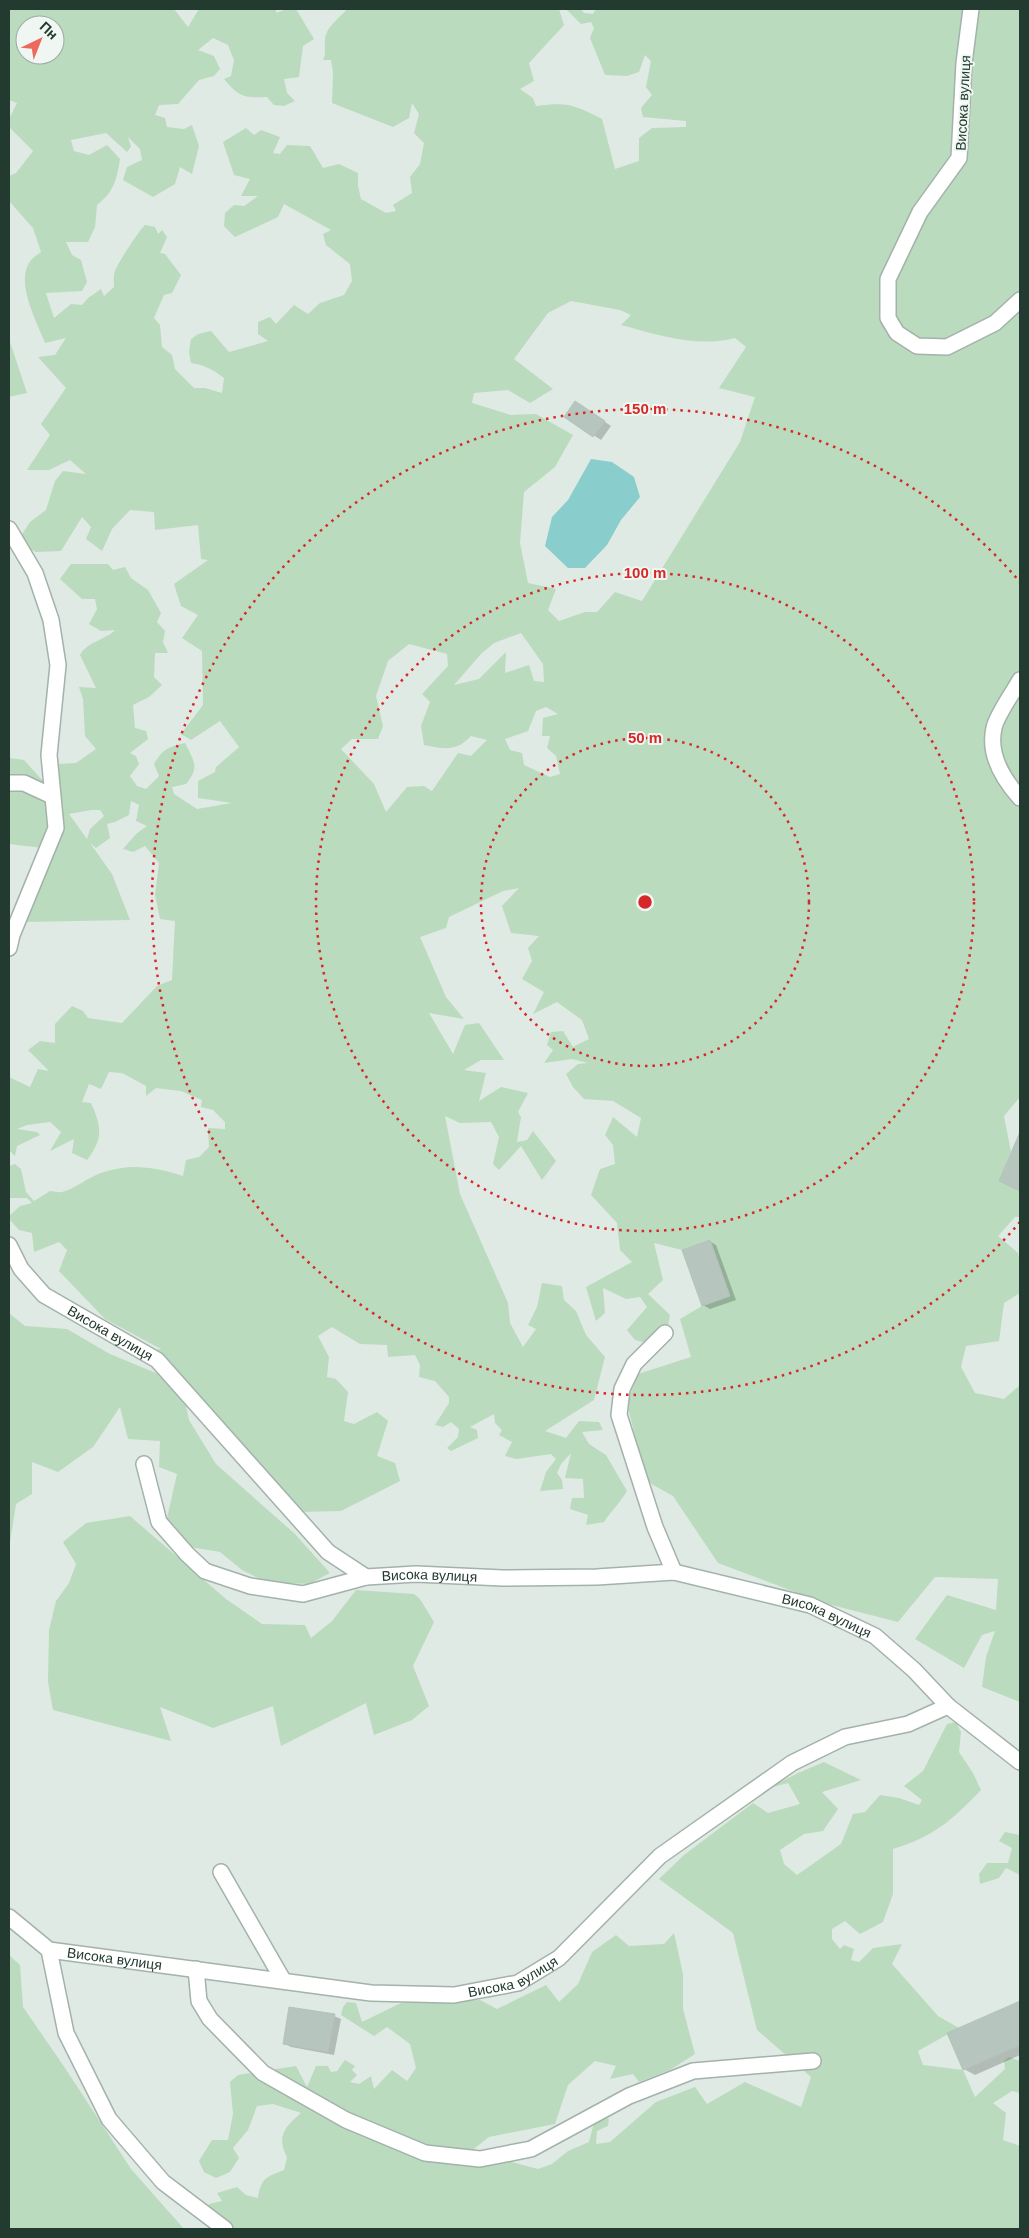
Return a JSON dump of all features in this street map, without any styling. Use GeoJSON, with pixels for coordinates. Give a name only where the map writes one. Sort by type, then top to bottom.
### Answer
{"type":"FeatureCollection","features":[{"type":"Feature","properties":{"kind":"street","name":"Висока вулиця"},"geometry":{"type":"LineString","coordinates":[[971,9],[964,63],[959,158],[920,212],[888,279],[888,318],[896,333],[917,346],[947,347],[995,323],[1020,300]]}},
{"type":"Feature","properties":{"kind":"street"},"geometry":{"type":"LineString","coordinates":[[9,529],[36,573],[51,620],[58,665],[49,755],[56,828],[12,935],[9,948]]}},
{"type":"Feature","properties":{"kind":"street"},"geometry":{"type":"LineString","coordinates":[[1020,680],[994,727],[994,758],[1020,798]]}},
{"type":"Feature","properties":{"kind":"street"},"geometry":{"type":"LineString","coordinates":[[9,783],[24,783],[52,796]]}},
{"type":"Feature","properties":{"kind":"street","name":"Висока вулиця"},"geometry":{"type":"LineString","coordinates":[[9,1245],[21,1269],[44,1295],[156,1360],[328,1552],[366,1576],[416,1574],[503,1578],[587,1577],[674,1572],[810,1605],[875,1636],[914,1670],[948,1706],[1020,1762]]}},
{"type":"Feature","properties":{"kind":"street"},"geometry":{"type":"LineString","coordinates":[[665,1334],[634,1364],[622,1389],[619,1415],[655,1526],[674,1572]]}},
{"type":"Feature","properties":{"kind":"street"},"geometry":{"type":"LineString","coordinates":[[144,1464],[159,1522],[204,1571],[250,1586],[303,1594],[366,1576]]}},
{"type":"Feature","properties":{"kind":"street","name":"Висока вулиця"},"geometry":{"type":"LineString","coordinates":[[9,1917],[49,1950],[371,1993],[454,1995],[518,1983],[559,1958],[660,1856],[792,1763],[844,1737],[908,1724],[948,1706]]}},
{"type":"Feature","properties":{"kind":"street"},"geometry":{"type":"LineString","coordinates":[[221,1872],[283,1980]]}},
{"type":"Feature","properties":{"kind":"street"},"geometry":{"type":"LineString","coordinates":[[49,1950],[66,2033],[109,2119],[163,2182],[225,2229]]}},
{"type":"Feature","properties":{"kind":"street"},"geometry":{"type":"LineString","coordinates":[[196,1969],[199,2001],[210,2019],[262,2073],[346,2120],[425,2153],[480,2159],[530,2149],[629,2096],[693,2071],[812,2061]]}},
{"type":"Feature","properties":{"kind":"green space"},"geometry":{"type":"Polygon","coordinates":[[[9,9],[174,9],[188,27],[199,9],[276,9],[276,13],[287,9],[296,9],[314,39],[303,46],[299,77],[284,79],[287,93],[295,101],[284,106],[274,105],[267,97],[242,95],[234,90],[224,79],[231,76],[234,60],[228,45],[213,38],[198,50],[214,56],[220,69],[214,76],[199,80],[178,104],[159,105],[155,115],[165,118],[167,127],[184,129],[192,125],[199,146],[192,174],[180,167],[175,184],[153,197],[123,180],[127,167],[142,160],[140,149],[128,137],[131,147],[127,152],[106,133],[71,140],[74,151],[89,155],[107,145],[120,159],[114,185],[97,205],[95,227],[88,242],[66,242],[72,255],[81,260],[87,282],[82,291],[46,293],[54,318],[71,304],[82,305],[101,289],[104,296],[114,287],[114,275],[117,266],[145,225],[155,227],[158,234],[162,230],[167,237],[160,253],[165,254],[181,275],[172,293],[164,295],[154,318],[160,325],[162,347],[172,355],[175,369],[194,388],[205,388],[222,393],[224,378],[209,368],[191,363],[189,352],[191,339],[198,334],[211,331],[229,352],[268,341],[258,334],[258,322],[270,317],[276,324],[294,305],[308,314],[320,303],[344,295],[352,281],[350,264],[326,245],[323,234],[331,230],[284,204],[278,217],[235,237],[224,226],[225,213],[234,205],[244,206],[258,196],[241,196],[250,179],[234,175],[223,142],[246,128],[254,135],[261,130],[280,137],[273,153],[280,154],[287,145],[310,146],[323,168],[339,164],[358,173],[361,199],[386,213],[396,211],[393,205],[412,193],[410,177],[420,164],[424,143],[414,133],[419,114],[412,103],[409,118],[393,127],[332,103],[333,73],[331,60],[323,60],[326,36],[330,27],[347,9],[559,9],[564,25],[529,63],[534,81],[520,89],[533,98],[536,106],[556,104],[571,106],[585,110],[602,119],[615,169],[639,161],[639,138],[652,128],[686,127],[686,121],[643,117],[641,108],[652,95],[646,87],[651,61],[645,55],[639,72],[627,76],[605,75],[590,38],[594,28],[591,22],[581,24],[566,9],[581,9],[584,13],[593,14],[596,9],[1020,9],[1020,1097],[1004,1116],[1011,1152],[999,1181],[1020,1191],[1020,1217],[1015,1217],[998,1236],[1018,1253],[1020,1293],[1004,1303],[999,1341],[966,1346],[961,1367],[975,1393],[1004,1399],[1020,1385],[1020,1702],[982,1687],[986,1657],[995,1631],[982,1635],[964,1668],[915,1639],[947,1595],[996,1610],[998,1579],[935,1577],[898,1622],[824,1603],[718,1563],[673,1496],[646,1481],[627,1403],[638,1374],[691,1357],[680,1319],[702,1306],[729,1296],[710,1240],[682,1250],[654,1243],[663,1280],[648,1294],[670,1315],[668,1326],[646,1343],[635,1340],[627,1330],[647,1307],[640,1297],[626,1299],[603,1288],[605,1313],[596,1321],[586,1287],[632,1262],[620,1250],[617,1223],[591,1195],[600,1169],[615,1164],[613,1145],[605,1135],[613,1117],[637,1137],[641,1118],[613,1101],[584,1099],[573,1087],[566,1074],[578,1064],[588,1063],[572,1059],[544,1063],[553,1050],[547,1045],[551,1032],[563,1031],[573,1047],[589,1039],[582,1020],[557,1002],[533,1014],[544,992],[522,979],[532,961],[528,948],[539,936],[511,933],[502,906],[519,888],[503,891],[449,917],[446,928],[420,937],[446,997],[464,1019],[429,1013],[453,1054],[465,1025],[479,1023],[504,1060],[481,1060],[464,1070],[486,1073],[479,1101],[501,1087],[528,1093],[518,1112],[521,1117],[517,1142],[527,1140],[533,1131],[556,1161],[542,1180],[521,1146],[499,1170],[493,1164],[499,1137],[491,1122],[460,1123],[445,1116],[460,1194],[508,1303],[510,1323],[523,1347],[536,1329],[528,1325],[537,1307],[542,1283],[562,1286],[564,1300],[576,1311],[586,1335],[605,1357],[594,1400],[545,1431],[566,1438],[579,1421],[599,1422],[603,1430],[582,1432],[589,1444],[606,1455],[627,1491],[604,1522],[586,1525],[588,1515],[570,1509],[572,1498],[584,1498],[583,1479],[565,1478],[571,1453],[561,1464],[557,1473],[562,1480],[563,1489],[540,1491],[546,1472],[556,1459],[551,1454],[516,1459],[505,1456],[512,1442],[499,1435],[502,1430],[495,1423],[494,1414],[470,1427],[477,1430],[478,1438],[451,1451],[447,1448],[458,1437],[459,1429],[451,1422],[443,1427],[435,1425],[449,1403],[449,1397],[435,1381],[419,1377],[420,1365],[415,1355],[388,1357],[387,1345],[360,1344],[332,1327],[318,1336],[329,1357],[327,1377],[336,1379],[348,1392],[344,1421],[354,1424],[377,1412],[388,1421],[377,1456],[395,1463],[400,1481],[341,1511],[298,1512],[148,1351],[161,1349],[105,1319],[59,1271],[67,1250],[59,1242],[34,1252],[32,1233],[19,1230],[9,1219],[9,1216],[20,1206],[32,1203],[27,1198],[9,1198],[9,1166],[15,1164],[21,1169],[26,1192],[34,1201],[50,1191],[60,1192],[67,1190],[98,1174],[114,1169],[144,1167],[183,1176],[186,1160],[199,1157],[209,1147],[208,1128],[225,1129],[225,1122],[213,1110],[201,1107],[202,1100],[181,1091],[156,1088],[146,1096],[146,1086],[122,1073],[109,1072],[101,1089],[89,1084],[82,1102],[91,1103],[99,1126],[96,1146],[87,1160],[72,1153],[74,1139],[50,1151],[61,1132],[50,1122],[27,1125],[17,1129],[37,1132],[40,1135],[17,1146],[15,1156],[9,1150],[9,1077],[30,1087],[38,1069],[49,1071],[28,1050],[40,1041],[55,1043],[55,1024],[72,1006],[83,1011],[88,1018],[122,1023],[157,986],[172,980],[175,921],[160,919],[155,895],[159,863],[145,846],[133,852],[123,849],[136,834],[147,826],[136,821],[139,805],[131,801],[129,815],[107,824],[110,838],[96,848],[90,843],[112,874],[130,920],[24,922],[52,849],[9,844],[9,758],[24,760],[54,793],[59,794],[59,764],[76,763],[96,749],[85,736],[83,699],[79,687],[96,688],[80,655],[87,647],[115,630],[101,631],[89,624],[97,609],[95,599],[82,599],[60,579],[71,564],[108,564],[113,570],[125,567],[131,578],[148,590],[161,613],[157,622],[165,631],[163,642],[168,653],[155,653],[154,677],[162,685],[149,697],[133,705],[135,728],[146,731],[148,739],[130,753],[136,756],[139,764],[130,776],[137,786],[146,789],[159,776],[154,764],[160,755],[170,747],[185,743],[193,759],[193,773],[186,784],[172,787],[174,794],[197,809],[232,803],[198,798],[198,781],[215,772],[216,767],[239,747],[220,721],[191,740],[181,734],[203,705],[202,651],[182,638],[198,615],[181,606],[174,584],[208,560],[201,559],[198,525],[155,530],[154,512],[130,510],[112,529],[102,551],[86,539],[91,527],[82,517],[61,551],[36,552],[17,542],[30,522],[46,510],[55,481],[63,471],[86,474],[70,460],[49,470],[27,470],[50,435],[41,424],[66,388],[38,357],[55,355],[66,338],[45,343],[26,292],[26,272],[30,262],[41,252],[33,228],[9,201],[9,176],[16,173],[33,151],[9,127],[9,119],[17,103],[9,100],[9,9]],[[571,301],[548,313],[514,359],[553,389],[530,403],[508,390],[474,393],[472,403],[511,415],[536,414],[573,435],[555,467],[524,492],[520,543],[528,583],[556,589],[548,610],[559,621],[585,612],[597,612],[615,592],[642,601],[740,442],[755,397],[719,388],[746,347],[735,338],[706,342],[649,333],[621,325],[631,315],[620,310],[571,301]],[[521,633],[494,643],[481,654],[454,685],[479,679],[506,652],[505,673],[529,665],[534,681],[544,682],[543,664],[521,633]],[[409,644],[388,661],[376,696],[383,726],[378,739],[352,739],[341,749],[374,784],[386,812],[407,787],[424,786],[432,791],[458,753],[471,756],[487,740],[471,736],[460,745],[450,748],[424,745],[421,726],[430,702],[422,694],[448,666],[447,654],[409,644]],[[546,707],[536,711],[528,731],[505,739],[510,750],[522,753],[524,765],[550,777],[560,774],[556,756],[547,748],[550,736],[542,736],[543,718],[558,714],[546,707]],[[100,810],[69,814],[87,839],[90,829],[104,816],[100,810]]]}},
{"type":"Feature","properties":{"kind":"green space"},"geometry":{"type":"Polygon","coordinates":[[[9,339],[27,393],[9,397],[9,339]]]}},
{"type":"Feature","properties":{"kind":"green space"},"geometry":{"type":"Polygon","coordinates":[[[9,1313],[25,1326],[67,1329],[110,1354],[156,1373],[185,1401],[189,1420],[216,1464],[295,1534],[330,1573],[309,1584],[266,1582],[242,1570],[220,1552],[190,1547],[167,1518],[177,1474],[159,1467],[160,1441],[128,1439],[120,1407],[93,1447],[58,1472],[32,1462],[32,1494],[16,1504],[9,1549],[9,1313]]]}},
{"type":"Feature","properties":{"kind":"green space"},"geometry":{"type":"Polygon","coordinates":[[[130,1516],[226,1599],[262,1624],[305,1625],[311,1638],[332,1621],[356,1590],[414,1594],[420,1599],[434,1622],[413,1666],[429,1706],[412,1720],[374,1735],[366,1703],[281,1746],[273,1706],[213,1728],[160,1707],[171,1741],[53,1710],[48,1682],[49,1630],[56,1601],[69,1583],[76,1564],[63,1542],[86,1523],[130,1516]]]}},
{"type":"Feature","properties":{"kind":"green space"},"geometry":{"type":"Polygon","coordinates":[[[956,1722],[961,1732],[959,1752],[973,1773],[981,1790],[951,1819],[931,1833],[893,1849],[893,1894],[883,1922],[860,1934],[845,1921],[832,1929],[832,1939],[840,1949],[844,1945],[854,1949],[851,1960],[859,1962],[873,1948],[902,1944],[892,1964],[938,2016],[959,2028],[918,2051],[923,2065],[963,2070],[975,2097],[1005,2069],[1004,2061],[1009,2057],[1020,2061],[1020,2093],[1012,2091],[993,2103],[1006,2113],[1003,2140],[1020,2146],[1020,2229],[231,2229],[208,2208],[209,2204],[222,2201],[217,2193],[237,2187],[246,2195],[258,2198],[265,2179],[284,2170],[287,2157],[282,2138],[287,2128],[301,2113],[273,2104],[257,2106],[248,2130],[233,2148],[239,2158],[230,2172],[216,2178],[204,2172],[199,2161],[212,2140],[228,2140],[233,2114],[230,2082],[238,2075],[296,2066],[307,2087],[316,2066],[328,2066],[331,2072],[337,2071],[345,2060],[355,2066],[352,2070],[357,2075],[350,2082],[359,2084],[371,2076],[374,2089],[392,2070],[407,2081],[416,2068],[410,2044],[387,2027],[374,2036],[341,2015],[343,2007],[347,2002],[356,2003],[362,2022],[401,2003],[480,2000],[497,2009],[546,1985],[559,2002],[578,1984],[592,1952],[616,1935],[629,1946],[664,1944],[674,1933],[683,1974],[683,2009],[695,2054],[670,2070],[639,2082],[633,2074],[610,2079],[616,2066],[595,2061],[568,2085],[555,2124],[489,2137],[471,2151],[538,2169],[552,2164],[568,2151],[589,2142],[595,2119],[602,2116],[609,2119],[608,2126],[597,2131],[596,2144],[610,2142],[656,2102],[695,2087],[707,2104],[745,2082],[801,2107],[811,2077],[757,2030],[733,1933],[659,1879],[684,1855],[753,1803],[768,1813],[800,1804],[788,1783],[769,1788],[824,1762],[861,1780],[822,1792],[838,1809],[823,1831],[804,1834],[780,1850],[784,1864],[797,1875],[841,1844],[853,1814],[865,1812],[880,1795],[899,1798],[919,1805],[922,1800],[904,1786],[923,1771],[947,1724],[956,1722]]]}},
{"type":"Feature","properties":{"kind":"green space"},"geometry":{"type":"Polygon","coordinates":[[[1005,1832],[1020,1835],[1020,1875],[1006,1868],[999,1878],[980,1884],[979,1874],[987,1863],[1008,1863],[1012,1848],[999,1841],[1005,1832]]]}},
{"type":"Feature","properties":{"kind":"green space"},"geometry":{"type":"Polygon","coordinates":[[[9,1955],[20,1965],[23,2007],[131,2169],[184,2229],[9,2229],[9,1955]]]}},
{"type":"Feature","properties":{"kind":"water"},"geometry":{"type":"Polygon","coordinates":[[[591,459],[612,462],[634,477],[640,497],[621,520],[607,545],[585,568],[568,568],[545,546],[552,517],[568,500],[591,459]]]}},
{"type":"Feature","properties":{"kind":"building"},"geometry":{"type":"Polygon","coordinates":[[[575,401],[605,421],[593,437],[564,417],[575,401]]]}},
{"type":"Feature","properties":{"kind":"building"},"geometry":{"type":"Polygon","coordinates":[[[1020,1132],[1020,1191],[999,1181],[1020,1132]]]}},
{"type":"Feature","properties":{"kind":"building"},"geometry":{"type":"Polygon","coordinates":[[[710,1240],[730,1296],[702,1306],[682,1250],[710,1240]]]}},
{"type":"Feature","properties":{"kind":"building"},"geometry":{"type":"Polygon","coordinates":[[[1020,2001],[1020,2045],[963,2070],[947,2033],[1020,2001]]]}},
{"type":"Feature","properties":{"kind":"building"},"geometry":{"type":"Polygon","coordinates":[[[289,2007],[335,2014],[328,2052],[283,2044],[289,2007]]]}}]}
